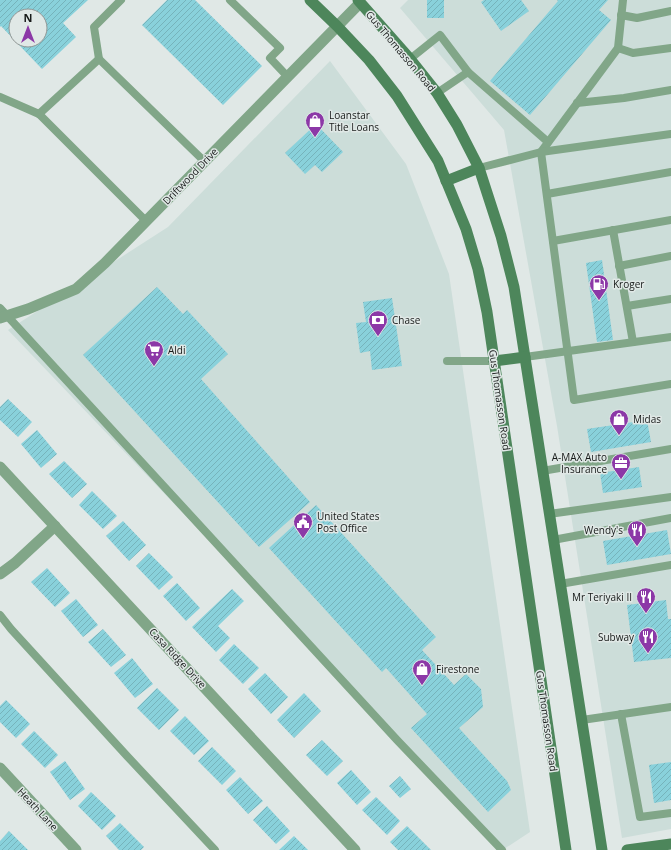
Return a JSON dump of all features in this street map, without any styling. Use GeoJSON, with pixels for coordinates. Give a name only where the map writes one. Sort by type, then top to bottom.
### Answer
{"type":"FeatureCollection","features":[{"type":"Feature","properties":{"kind":"main road","name":"Gus Thomasson Road"},"geometry":{"type":"LineString","coordinates":[[310,0],[337,26],[368,60],[397,96],[438,161],[466,229],[478,269],[494,361],[566,850]]}},
{"type":"Feature","properties":{"kind":"main road","name":"Gus Thomasson Road"},"geometry":{"type":"LineString","coordinates":[[362,1],[437,93],[457,125],[479,168],[501,236],[514,287],[602,850]]}},
{"type":"Feature","properties":{"kind":"main road"},"geometry":{"type":"LineString","coordinates":[[446,180],[479,168]]}},
{"type":"Feature","properties":{"kind":"main road"},"geometry":{"type":"LineString","coordinates":[[494,361],[525,358]]}},
{"type":"Feature","properties":{"kind":"main road"},"geometry":{"type":"LineString","coordinates":[[627,850],[671,844]]}},
{"type":"Feature","properties":{"kind":"street","name":"Driftwood Drive"},"geometry":{"type":"LineString","coordinates":[[2,314],[28,309],[76,289],[106,263],[287,76],[362,1]]}},
{"type":"Feature","properties":{"kind":"street","name":"Casa Ridge Drive"},"geometry":{"type":"LineString","coordinates":[[0,467],[355,850]]}},
{"type":"Feature","properties":{"kind":"street"},"geometry":{"type":"LineString","coordinates":[[0,574],[15,563],[55,526]]}},
{"type":"Feature","properties":{"kind":"street","name":"Heath Lane"},"geometry":{"type":"LineString","coordinates":[[0,768],[76,850]]}},
{"type":"Feature","properties":{"kind":"lane"},"geometry":{"type":"LineString","coordinates":[[121,0],[94,27],[99,59],[204,161]]}},
{"type":"Feature","properties":{"kind":"lane"},"geometry":{"type":"LineString","coordinates":[[230,0],[280,48],[270,58],[287,76]]}},
{"type":"Feature","properties":{"kind":"lane"},"geometry":{"type":"LineString","coordinates":[[623,0],[618,48],[541,152],[546,194],[574,400],[671,384]]}},
{"type":"Feature","properties":{"kind":"lane"},"geometry":{"type":"LineString","coordinates":[[621,15],[637,18],[671,11]]}},
{"type":"Feature","properties":{"kind":"lane"},"geometry":{"type":"LineString","coordinates":[[410,59],[440,35],[468,72],[548,142]]}},
{"type":"Feature","properties":{"kind":"lane"},"geometry":{"type":"LineString","coordinates":[[618,48],[633,53],[671,48]]}},
{"type":"Feature","properties":{"kind":"lane"},"geometry":{"type":"LineString","coordinates":[[39,114],[99,59]]}},
{"type":"Feature","properties":{"kind":"lane"},"geometry":{"type":"LineString","coordinates":[[437,93],[468,72]]}},
{"type":"Feature","properties":{"kind":"lane"},"geometry":{"type":"LineString","coordinates":[[577,103],[624,98],[671,90]]}},
{"type":"Feature","properties":{"kind":"lane"},"geometry":{"type":"LineString","coordinates":[[0,97],[39,114],[146,221]]}},
{"type":"Feature","properties":{"kind":"lane"},"geometry":{"type":"LineString","coordinates":[[479,168],[541,152],[671,134]]}},
{"type":"Feature","properties":{"kind":"lane"},"geometry":{"type":"LineString","coordinates":[[546,194],[671,172]]}},
{"type":"Feature","properties":{"kind":"lane"},"geometry":{"type":"LineString","coordinates":[[553,241],[671,220]]}},
{"type":"Feature","properties":{"kind":"lane"},"geometry":{"type":"LineString","coordinates":[[612,230],[634,342]]}},
{"type":"Feature","properties":{"kind":"lane"},"geometry":{"type":"LineString","coordinates":[[619,266],[671,256]]}},
{"type":"Feature","properties":{"kind":"lane"},"geometry":{"type":"LineString","coordinates":[[627,306],[671,299]]}},
{"type":"Feature","properties":{"kind":"lane"},"geometry":{"type":"LineString","coordinates":[[2,314],[397,740],[502,850]]}},
{"type":"Feature","properties":{"kind":"lane"},"geometry":{"type":"LineString","coordinates":[[525,358],[671,337]]}},
{"type":"Feature","properties":{"kind":"lane"},"geometry":{"type":"LineString","coordinates":[[447,361],[494,361]]}},
{"type":"Feature","properties":{"kind":"lane"},"geometry":{"type":"LineString","coordinates":[[542,471],[671,449]]}},
{"type":"Feature","properties":{"kind":"lane"},"geometry":{"type":"LineString","coordinates":[[549,514],[671,497]]}},
{"type":"Feature","properties":{"kind":"lane"},"geometry":{"type":"LineString","coordinates":[[553,540],[671,518]]}},
{"type":"Feature","properties":{"kind":"lane"},"geometry":{"type":"LineString","coordinates":[[560,584],[671,565]]}},
{"type":"Feature","properties":{"kind":"lane"},"geometry":{"type":"LineString","coordinates":[[0,615],[127,756],[215,850]]}},
{"type":"Feature","properties":{"kind":"lane"},"geometry":{"type":"LineString","coordinates":[[582,720],[671,707]]}},
{"type":"Feature","properties":{"kind":"lane"},"geometry":{"type":"LineString","coordinates":[[621,714],[640,817],[671,813]]}},
{"type":"Feature","properties":{"kind":"shaded area"},"geometry":{"type":"Polygon","coordinates":[[[408,0],[671,0],[671,829],[622,838],[557,426],[504,130],[400,8],[408,0]]]}},
{"type":"Feature","properties":{"kind":"shaded area"},"geometry":{"type":"Polygon","coordinates":[[[330,61],[406,164],[449,274],[530,832],[504,849],[8,330],[168,227],[330,61]]]}},
{"type":"Feature","properties":{"kind":"building"},"geometry":{"type":"Polygon","coordinates":[[[0,0],[88,0],[63,23],[76,37],[42,69],[22,48],[48,48],[48,8],[8,8],[8,33],[1,26],[0,27],[0,0]]]}},
{"type":"Feature","properties":{"kind":"building"},"geometry":{"type":"Polygon","coordinates":[[[167,0],[195,0],[262,66],[223,105],[142,25],[167,0]]]}},
{"type":"Feature","properties":{"kind":"building"},"geometry":{"type":"Polygon","coordinates":[[[427,0],[444,0],[444,18],[427,18],[427,0]]]}},
{"type":"Feature","properties":{"kind":"building"},"geometry":{"type":"Polygon","coordinates":[[[484,0],[521,0],[529,11],[501,31],[481,2],[484,0]]]}},
{"type":"Feature","properties":{"kind":"building"},"geometry":{"type":"Polygon","coordinates":[[[557,0],[608,0],[599,10],[611,20],[530,115],[490,81],[558,1],[557,0]]]}},
{"type":"Feature","properties":{"kind":"building","name":"Loanstar Title Loans"},"geometry":{"type":"Polygon","coordinates":[[[316,124],[343,152],[322,172],[315,165],[305,174],[285,153],[316,124]]]}},
{"type":"Feature","properties":{"kind":"building","name":"Kroger"},"geometry":{"type":"Polygon","coordinates":[[[602,260],[613,340],[597,342],[586,263],[602,260]]]}},
{"type":"Feature","properties":{"kind":"building"},"geometry":{"type":"Polygon","coordinates":[[[157,287],[183,314],[187,310],[228,354],[201,379],[310,502],[259,547],[83,355],[157,287]]]}},
{"type":"Feature","properties":{"kind":"building","name":"Chase"},"geometry":{"type":"Polygon","coordinates":[[[392,298],[402,366],[372,370],[370,351],[360,353],[356,323],[366,322],[363,302],[392,298]]]}},
{"type":"Feature","properties":{"kind":"building"},"geometry":{"type":"Polygon","coordinates":[[[8,399],[32,422],[18,437],[0,420],[0,407],[8,399]]]}},
{"type":"Feature","properties":{"kind":"building","name":"Midas"},"geometry":{"type":"Polygon","coordinates":[[[647,420],[651,442],[591,452],[587,429],[647,420]]]}},
{"type":"Feature","properties":{"kind":"building"},"geometry":{"type":"Polygon","coordinates":[[[37,430],[57,454],[41,468],[21,444],[37,430]]]}},
{"type":"Feature","properties":{"kind":"building"},"geometry":{"type":"Polygon","coordinates":[[[64,461],[87,484],[72,498],[49,474],[64,461]]]}},
{"type":"Feature","properties":{"kind":"building","name":"A-MAX Auto Insurance"},"geometry":{"type":"Polygon","coordinates":[[[639,467],[642,487],[603,493],[600,473],[639,467]]]}},
{"type":"Feature","properties":{"kind":"building"},"geometry":{"type":"Polygon","coordinates":[[[92,491],[117,516],[103,529],[79,505],[92,491]]]}},
{"type":"Feature","properties":{"kind":"building"},"geometry":{"type":"Polygon","coordinates":[[[316,505],[436,637],[422,650],[454,685],[466,674],[481,689],[483,707],[459,728],[507,781],[511,790],[488,812],[411,728],[427,714],[386,668],[382,672],[269,548],[316,505]]]}},
{"type":"Feature","properties":{"kind":"building"},"geometry":{"type":"Polygon","coordinates":[[[123,521],[146,545],[129,561],[106,536],[123,521]]]}},
{"type":"Feature","properties":{"kind":"building","name":"Wendy's"},"geometry":{"type":"Polygon","coordinates":[[[667,530],[671,554],[607,565],[603,541],[667,530]]]}},
{"type":"Feature","properties":{"kind":"building"},"geometry":{"type":"Polygon","coordinates":[[[149,553],[173,577],[159,590],[136,566],[149,553]]]}},
{"type":"Feature","properties":{"kind":"building"},"geometry":{"type":"Polygon","coordinates":[[[47,568],[70,593],[55,607],[31,582],[47,568]]]}},
{"type":"Feature","properties":{"kind":"building"},"geometry":{"type":"Polygon","coordinates":[[[177,583],[200,608],[186,621],[163,596],[177,583]]]}},
{"type":"Feature","properties":{"kind":"building"},"geometry":{"type":"Polygon","coordinates":[[[232,589],[244,601],[218,626],[230,638],[216,652],[192,627],[232,589]]]}},
{"type":"Feature","properties":{"kind":"building"},"geometry":{"type":"Polygon","coordinates":[[[76,599],[98,625],[83,637],[61,611],[76,599]]]}},
{"type":"Feature","properties":{"kind":"building"},"geometry":{"type":"Polygon","coordinates":[[[666,600],[668,619],[671,619],[671,658],[634,662],[627,605],[666,600]]]}},
{"type":"Feature","properties":{"kind":"building"},"geometry":{"type":"Polygon","coordinates":[[[103,629],[126,655],[111,667],[88,642],[103,629]]]}},
{"type":"Feature","properties":{"kind":"building"},"geometry":{"type":"Polygon","coordinates":[[[234,644],[259,668],[243,684],[219,660],[234,644]]]}},
{"type":"Feature","properties":{"kind":"building"},"geometry":{"type":"Polygon","coordinates":[[[132,658],[153,684],[135,698],[114,673],[132,658]]]}},
{"type":"Feature","properties":{"kind":"building"},"geometry":{"type":"Polygon","coordinates":[[[265,673],[288,697],[271,714],[248,689],[265,673]]]}},
{"type":"Feature","properties":{"kind":"building"},"geometry":{"type":"Polygon","coordinates":[[[157,688],[179,710],[159,730],[137,708],[157,688]]]}},
{"type":"Feature","properties":{"kind":"building"},"geometry":{"type":"Polygon","coordinates":[[[304,693],[321,711],[294,738],[277,720],[304,693]]]}},
{"type":"Feature","properties":{"kind":"building"},"geometry":{"type":"Polygon","coordinates":[[[6,700],[30,724],[16,738],[0,722],[0,706],[6,700]]]}},
{"type":"Feature","properties":{"kind":"building"},"geometry":{"type":"Polygon","coordinates":[[[185,716],[209,741],[194,755],[170,731],[185,716]]]}},
{"type":"Feature","properties":{"kind":"building"},"geometry":{"type":"Polygon","coordinates":[[[34,731],[58,755],[45,768],[21,744],[34,731]]]}},
{"type":"Feature","properties":{"kind":"building"},"geometry":{"type":"Polygon","coordinates":[[[322,740],[343,761],[327,776],[306,755],[322,740]]]}},
{"type":"Feature","properties":{"kind":"building"},"geometry":{"type":"Polygon","coordinates":[[[212,747],[236,771],[222,785],[198,761],[212,747]]]}},
{"type":"Feature","properties":{"kind":"building"},"geometry":{"type":"Polygon","coordinates":[[[65,761],[85,789],[70,800],[50,772],[65,761]]]}},
{"type":"Feature","properties":{"kind":"building"},"geometry":{"type":"Polygon","coordinates":[[[671,762],[671,800],[654,803],[649,765],[671,762]]]}},
{"type":"Feature","properties":{"kind":"building"},"geometry":{"type":"Polygon","coordinates":[[[351,770],[371,792],[357,805],[337,783],[351,770]]]}},
{"type":"Feature","properties":{"kind":"building"},"geometry":{"type":"Polygon","coordinates":[[[400,776],[411,789],[400,798],[389,786],[400,776]]]}},
{"type":"Feature","properties":{"kind":"building"},"geometry":{"type":"Polygon","coordinates":[[[240,777],[263,801],[248,814],[226,790],[240,777]]]}},
{"type":"Feature","properties":{"kind":"building"},"geometry":{"type":"Polygon","coordinates":[[[91,792],[116,816],[102,830],[78,806],[91,792]]]}},
{"type":"Feature","properties":{"kind":"building"},"geometry":{"type":"Polygon","coordinates":[[[376,797],[400,821],[387,835],[362,810],[376,797]]]}},
{"type":"Feature","properties":{"kind":"building"},"geometry":{"type":"Polygon","coordinates":[[[267,806],[290,831],[276,844],[253,820],[267,806]]]}},
{"type":"Feature","properties":{"kind":"building"},"geometry":{"type":"Polygon","coordinates":[[[120,823],[144,847],[141,850],[119,850],[106,836],[120,823]]]}},
{"type":"Feature","properties":{"kind":"building"},"geometry":{"type":"Polygon","coordinates":[[[407,826],[431,850],[398,850],[390,842],[407,826]]]}},
{"type":"Feature","properties":{"kind":"building"},"geometry":{"type":"Polygon","coordinates":[[[9,831],[28,850],[0,850],[0,841],[9,831]]]}},
{"type":"Feature","properties":{"kind":"building"},"geometry":{"type":"Polygon","coordinates":[[[294,836],[308,850],[279,850],[294,836]]]}},
{"type":"Feature","properties":{"kind":"place","name":"Loanstar Title Loans"},"geometry":{"type":"Point","coordinates":[315,138]}},
{"type":"Feature","properties":{"kind":"place","name":"Kroger"},"geometry":{"type":"Point","coordinates":[599,301]}},
{"type":"Feature","properties":{"kind":"place","name":"Chase"},"geometry":{"type":"Point","coordinates":[378,337]}},
{"type":"Feature","properties":{"kind":"place","name":"Aldi"},"geometry":{"type":"Point","coordinates":[154,367]}},
{"type":"Feature","properties":{"kind":"place","name":"Midas"},"geometry":{"type":"Point","coordinates":[619,436]}},
{"type":"Feature","properties":{"kind":"place","name":"A-MAX Auto Insurance"},"geometry":{"type":"Point","coordinates":[621,480]}},
{"type":"Feature","properties":{"kind":"place","name":"United States Post Office"},"geometry":{"type":"Point","coordinates":[303,539]}},
{"type":"Feature","properties":{"kind":"place","name":"Wendy's"},"geometry":{"type":"Point","coordinates":[637,547]}},
{"type":"Feature","properties":{"kind":"place","name":"Mr Teriyaki II"},"geometry":{"type":"Point","coordinates":[646,614]}},
{"type":"Feature","properties":{"kind":"place","name":"Subway"},"geometry":{"type":"Point","coordinates":[648,654]}},
{"type":"Feature","properties":{"kind":"place","name":"Firestone"},"geometry":{"type":"Point","coordinates":[422,686]}}]}
